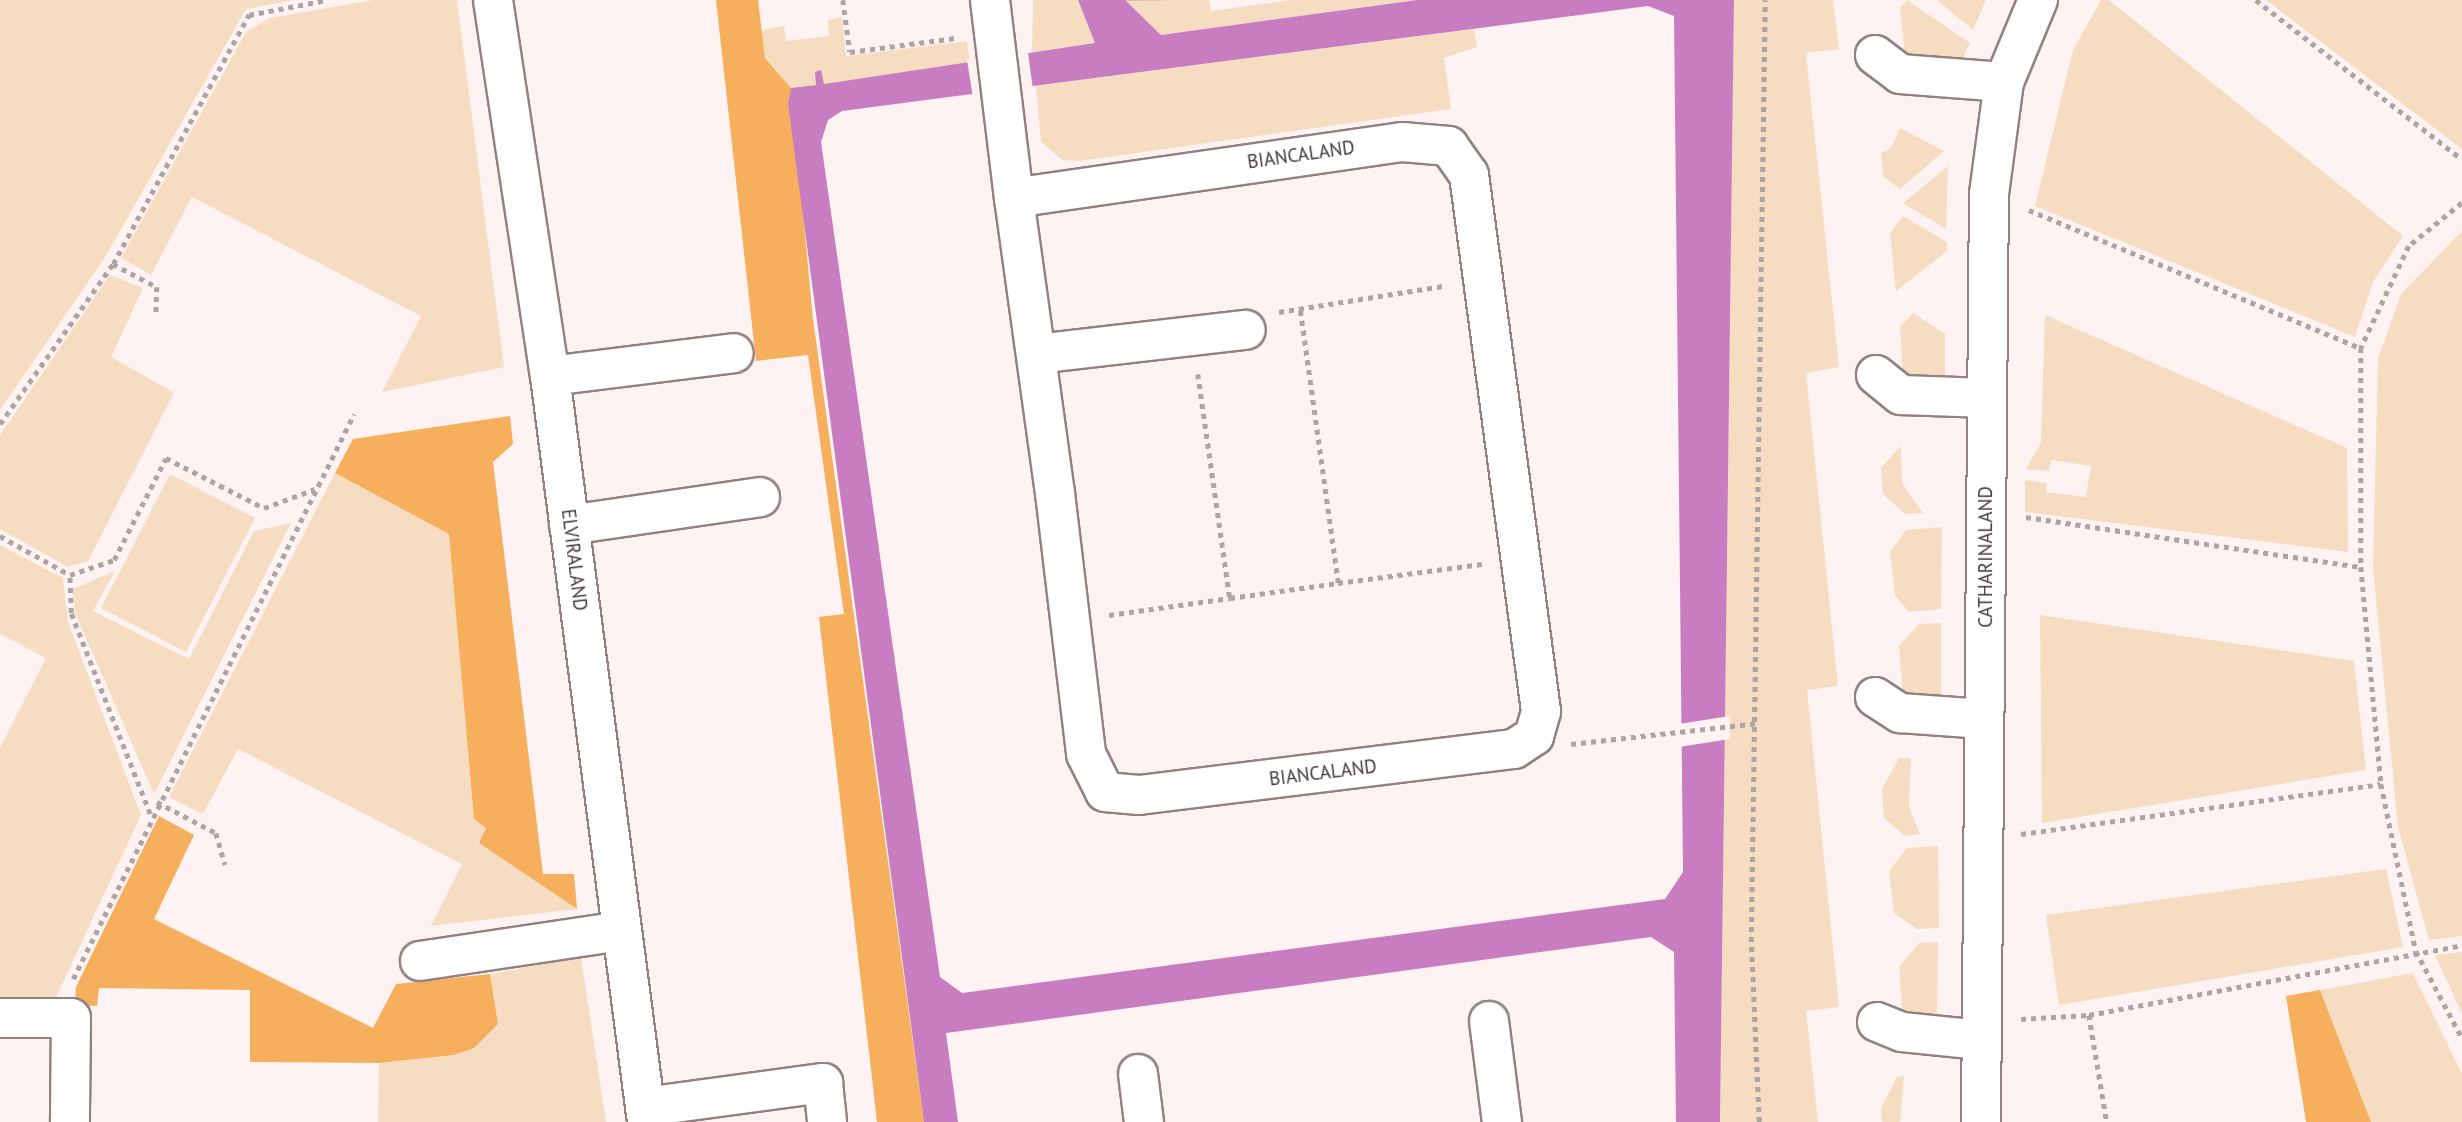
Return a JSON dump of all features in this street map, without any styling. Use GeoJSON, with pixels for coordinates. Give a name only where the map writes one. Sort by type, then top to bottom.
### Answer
{"type":"FeatureCollection","features":[{"type":"Feature","properties":{"kind":"street","name":"ELVIRALAND"},"geometry":{"type":"LineString","coordinates":[[493,0],[550,376],[646,1115]]}},
{"type":"Feature","properties":{"kind":"street","name":"CATHARINALAND"},"geometry":{"type":"LineString","coordinates":[[1981,1122],[1989,194],[2004,82],[2038,0]]}},
{"type":"Feature","properties":{"kind":"street","name":"BIANCALAND"},"geometry":{"type":"LineString","coordinates":[[993,23],[1014,198],[1037,354],[1086,754],[1105,792],[1139,795],[1514,750],[1534,736],[1541,711],[1469,175],[1449,146],[1402,142],[1014,198]]}},
{"type":"Feature","properties":{"kind":"street"},"geometry":{"type":"LineString","coordinates":[[1875,55],[1900,74],[2004,82]]}},
{"type":"Feature","properties":{"kind":"street"},"geometry":{"type":"LineString","coordinates":[[1037,354],[1246,330]]}},
{"type":"Feature","properties":{"kind":"street"},"geometry":{"type":"LineString","coordinates":[[550,376],[734,353]]}},
{"type":"Feature","properties":{"kind":"street"},"geometry":{"type":"LineString","coordinates":[[1876,375],[1901,395],[1987,398]]}},
{"type":"Feature","properties":{"kind":"street"},"geometry":{"type":"LineString","coordinates":[[569,525],[760,497]]}},
{"type":"Feature","properties":{"kind":"street"},"geometry":{"type":"LineString","coordinates":[[1875,697],[1900,713],[1984,719]]}},
{"type":"Feature","properties":{"kind":"street"},"geometry":{"type":"LineString","coordinates":[[420,961],[621,931]]}},
{"type":"Feature","properties":{"kind":"street"},"geometry":{"type":"LineString","coordinates":[[0,1018],[71,1018],[71,1122]]}},
{"type":"Feature","properties":{"kind":"street"},"geometry":{"type":"LineString","coordinates":[[1489,1021],[1502,1122]]}},
{"type":"Feature","properties":{"kind":"street"},"geometry":{"type":"LineString","coordinates":[[1877,1022],[1902,1032],[1981,1031]]}},
{"type":"Feature","properties":{"kind":"street"},"geometry":{"type":"LineString","coordinates":[[1138,1074],[1144,1122]]}},
{"type":"Feature","properties":{"kind":"street"},"geometry":{"type":"LineString","coordinates":[[646,1115],[823,1083],[827,1122]]}},
{"type":"Feature","properties":{"kind":"path"},"geometry":{"type":"LineString","coordinates":[[0,424],[113,264],[249,15],[327,0]]}},
{"type":"Feature","properties":{"kind":"path"},"geometry":{"type":"LineString","coordinates":[[843,0],[850,52],[993,23]]}},
{"type":"Feature","properties":{"kind":"path"},"geometry":{"type":"LineString","coordinates":[[1759,1122],[1751,942],[1759,723],[1765,0]]}},
{"type":"Feature","properties":{"kind":"path"},"geometry":{"type":"LineString","coordinates":[[2256,0],[2462,159]]}},
{"type":"Feature","properties":{"kind":"path"},"geometry":{"type":"LineString","coordinates":[[1989,194],[2361,348]]}},
{"type":"Feature","properties":{"kind":"path"},"geometry":{"type":"LineString","coordinates":[[2462,203],[2409,246],[2361,348],[2361,567],[2381,784],[2416,951],[2462,1038]]}},
{"type":"Feature","properties":{"kind":"path"},"geometry":{"type":"LineString","coordinates":[[113,264],[157,287],[156,313]]}},
{"type":"Feature","properties":{"kind":"path"},"geometry":{"type":"LineString","coordinates":[[1338,583],[1300,309],[1484,280]]}},
{"type":"Feature","properties":{"kind":"path"},"geometry":{"type":"LineString","coordinates":[[1193,336],[1230,598]]}},
{"type":"Feature","properties":{"kind":"path"},"geometry":{"type":"LineString","coordinates":[[71,1018],[70,984],[150,815],[354,414]]}},
{"type":"Feature","properties":{"kind":"path"},"geometry":{"type":"LineString","coordinates":[[0,536],[70,575],[114,560],[166,458],[264,508],[315,489]]}},
{"type":"Feature","properties":{"kind":"path"},"geometry":{"type":"LineString","coordinates":[[1986,511],[2361,567]]}},
{"type":"Feature","properties":{"kind":"path"},"geometry":{"type":"LineString","coordinates":[[1070,621],[1521,559]]}},
{"type":"Feature","properties":{"kind":"path"},"geometry":{"type":"LineString","coordinates":[[70,575],[71,613],[150,815]]}},
{"type":"Feature","properties":{"kind":"path"},"geometry":{"type":"LineString","coordinates":[[1534,736],[1554,745],[1759,723]]}},
{"type":"Feature","properties":{"kind":"path"},"geometry":{"type":"LineString","coordinates":[[1983,839],[2381,784]]}},
{"type":"Feature","properties":{"kind":"path"},"geometry":{"type":"LineString","coordinates":[[157,802],[216,832],[225,865]]}},
{"type":"Feature","properties":{"kind":"path"},"geometry":{"type":"LineString","coordinates":[[1981,1031],[2089,1015],[2416,951],[2462,945]]}},
{"type":"Feature","properties":{"kind":"path"},"geometry":{"type":"LineString","coordinates":[[2089,1015],[2107,1122]]}},
{"type":"Feature","properties":{"kind":"shaded area"},"geometry":{"type":"Polygon","coordinates":[[[0,0],[294,0],[246,9],[104,259],[0,410],[0,0]]]}},
{"type":"Feature","properties":{"kind":"shaded area"},"geometry":{"type":"Polygon","coordinates":[[[373,0],[457,0],[504,367],[382,392],[421,316],[192,197],[151,275],[121,258],[246,32],[270,18],[373,0]]]}},
{"type":"Feature","properties":{"kind":"shaded area"},"geometry":{"type":"Polygon","coordinates":[[[716,0],[758,0],[765,58],[791,88],[813,319],[924,1122],[877,1122],[819,617],[844,614],[808,355],[756,361],[716,0]]]}},
{"type":"Feature","properties":{"kind":"shaded area"},"geometry":{"type":"Polygon","coordinates":[[[1033,0],[1078,0],[1096,43],[1032,55],[1033,0]]]}},
{"type":"Feature","properties":{"kind":"shaded area"},"geometry":{"type":"Polygon","coordinates":[[[1078,0],[1125,0],[1161,35],[1417,0],[1734,0],[1720,1122],[1676,1122],[1674,952],[1651,937],[946,1033],[958,1122],[924,1122],[788,104],[791,88],[816,85],[815,72],[821,70],[824,84],[1095,43],[1078,0]],[[1648,6],[842,111],[828,120],[821,142],[940,977],[962,993],[1665,899],[1683,872],[1674,16],[1648,6]]]}},
{"type":"Feature","properties":{"kind":"shaded area"},"geometry":{"type":"Polygon","coordinates":[[[1125,0],[1209,0],[1211,11],[1291,0],[1416,0],[1161,35],[1125,0]]]}},
{"type":"Feature","properties":{"kind":"shaded area"},"geometry":{"type":"Polygon","coordinates":[[[1734,0],[1833,0],[1839,49],[1806,53],[1839,367],[1806,373],[1838,686],[1807,690],[1839,1007],[1806,1011],[1818,1122],[1720,1122],[1734,0]]]}},
{"type":"Feature","properties":{"kind":"shaded area"},"geometry":{"type":"Polygon","coordinates":[[[1907,0],[1970,43],[1962,61],[1905,56],[1900,8],[1907,0]]]}},
{"type":"Feature","properties":{"kind":"shaded area"},"geometry":{"type":"Polygon","coordinates":[[[1937,0],[1986,0],[1973,30],[1937,0]]]}},
{"type":"Feature","properties":{"kind":"shaded area"},"geometry":{"type":"Polygon","coordinates":[[[2101,0],[2109,0],[2403,236],[2373,282],[2355,337],[2035,206],[2073,50],[2101,0]]]}},
{"type":"Feature","properties":{"kind":"shaded area"},"geometry":{"type":"Polygon","coordinates":[[[2266,0],[2462,0],[2462,149],[2266,0]]]}},
{"type":"Feature","properties":{"kind":"shaded area"},"geometry":{"type":"Polygon","coordinates":[[[842,17],[846,56],[967,41],[970,63],[823,84],[821,71],[815,72],[816,85],[791,88],[765,58],[761,30],[784,26],[786,41],[829,36],[828,20],[842,17]]]}},
{"type":"Feature","properties":{"kind":"shaded area"},"geometry":{"type":"Polygon","coordinates":[[[1474,29],[1477,47],[1444,58],[1451,109],[1080,161],[1062,160],[1041,141],[1036,86],[1474,29]]]}},
{"type":"Feature","properties":{"kind":"shaded area"},"geometry":{"type":"Polygon","coordinates":[[[1900,128],[1944,151],[1900,189],[1883,176],[1881,153],[1891,148],[1900,128]]]}},
{"type":"Feature","properties":{"kind":"shaded area"},"geometry":{"type":"Polygon","coordinates":[[[1948,166],[1946,229],[1903,203],[1948,166]]]}},
{"type":"Feature","properties":{"kind":"shaded area"},"geometry":{"type":"Polygon","coordinates":[[[1903,216],[1947,242],[1947,251],[1896,291],[1890,233],[1903,216]]]}},
{"type":"Feature","properties":{"kind":"shaded area"},"geometry":{"type":"Polygon","coordinates":[[[2462,231],[2462,936],[2429,940],[2398,827],[2373,568],[2378,359],[2401,294],[2462,231]]]}},
{"type":"Feature","properties":{"kind":"shaded area"},"geometry":{"type":"Polygon","coordinates":[[[110,275],[143,288],[111,357],[174,393],[88,561],[68,567],[0,529],[0,435],[110,275]]]}},
{"type":"Feature","properties":{"kind":"shaded area"},"geometry":{"type":"Polygon","coordinates":[[[1913,313],[1945,334],[1945,378],[1903,376],[1900,327],[1913,313]]]}},
{"type":"Feature","properties":{"kind":"shaded area"},"geometry":{"type":"Polygon","coordinates":[[[2045,315],[2347,448],[2348,552],[2025,512],[2025,480],[2047,483],[2046,492],[2086,497],[2091,466],[2052,460],[2049,471],[2026,469],[2041,442],[2045,315]]]}},
{"type":"Feature","properties":{"kind":"shaded area"},"geometry":{"type":"Polygon","coordinates":[[[510,416],[513,444],[493,462],[543,874],[574,874],[577,909],[479,843],[486,828],[474,819],[449,534],[335,473],[353,439],[510,416]]]}},
{"type":"Feature","properties":{"kind":"shaded area"},"geometry":{"type":"Polygon","coordinates":[[[1901,446],[1902,483],[1923,513],[1905,514],[1883,494],[1881,468],[1901,446]]]}},
{"type":"Feature","properties":{"kind":"shaded area"},"geometry":{"type":"Polygon","coordinates":[[[335,473],[450,534],[474,819],[486,828],[479,843],[577,909],[431,926],[462,864],[238,749],[203,814],[169,797],[335,473]]]}},
{"type":"Feature","properties":{"kind":"shaded area"},"geometry":{"type":"Polygon","coordinates":[[[170,474],[255,518],[186,652],[101,608],[170,474]]]}},
{"type":"Feature","properties":{"kind":"shaded area"},"geometry":{"type":"Polygon","coordinates":[[[291,523],[154,794],[75,613],[73,589],[115,571],[93,611],[189,659],[254,531],[291,523]]]}},
{"type":"Feature","properties":{"kind":"shaded area"},"geometry":{"type":"Polygon","coordinates":[[[1942,527],[1941,609],[1909,612],[1895,595],[1890,552],[1906,530],[1942,527]]]}},
{"type":"Feature","properties":{"kind":"shaded area"},"geometry":{"type":"Polygon","coordinates":[[[0,545],[63,578],[68,622],[141,815],[51,1008],[0,1003],[0,748],[46,658],[0,634],[0,545]]]}},
{"type":"Feature","properties":{"kind":"shaded area"},"geometry":{"type":"Polygon","coordinates":[[[2040,615],[2354,661],[2366,770],[2042,823],[2040,615]]]}},
{"type":"Feature","properties":{"kind":"shaded area"},"geometry":{"type":"Polygon","coordinates":[[[1941,623],[1941,698],[1903,697],[1899,646],[1919,624],[1941,623]]]}},
{"type":"Feature","properties":{"kind":"shaded area"},"geometry":{"type":"Polygon","coordinates":[[[1899,758],[1911,758],[1909,807],[1920,834],[1905,836],[1884,818],[1882,789],[1899,758]]]}},
{"type":"Feature","properties":{"kind":"shaded area"},"geometry":{"type":"Polygon","coordinates":[[[159,816],[194,835],[154,919],[373,1028],[396,984],[490,974],[498,1024],[474,1048],[454,1055],[379,1063],[250,1062],[250,990],[99,988],[97,1006],[75,1005],[76,987],[159,816]]]}},
{"type":"Feature","properties":{"kind":"shaded area"},"geometry":{"type":"Polygon","coordinates":[[[1938,846],[1939,928],[1917,929],[1894,913],[1889,871],[1907,848],[1938,846]]]}},
{"type":"Feature","properties":{"kind":"shaded area"},"geometry":{"type":"Polygon","coordinates":[[[2386,869],[2403,947],[2059,1005],[2046,915],[2386,869]]]}},
{"type":"Feature","properties":{"kind":"shaded area"},"geometry":{"type":"Polygon","coordinates":[[[1938,942],[1937,1023],[1903,1019],[1899,967],[1919,943],[1938,942]]]}},
{"type":"Feature","properties":{"kind":"shaded area"},"geometry":{"type":"Polygon","coordinates":[[[2462,952],[2462,1014],[2435,955],[2462,952]]]}},
{"type":"Feature","properties":{"kind":"shaded area"},"geometry":{"type":"Polygon","coordinates":[[[581,957],[606,1122],[378,1122],[379,1063],[454,1055],[498,1024],[490,974],[581,957]]]}},
{"type":"Feature","properties":{"kind":"shaded area"},"geometry":{"type":"Polygon","coordinates":[[[2413,973],[2462,1074],[2462,1122],[2371,1122],[2320,990],[2413,973]]]}},
{"type":"Feature","properties":{"kind":"shaded area"},"geometry":{"type":"Polygon","coordinates":[[[2320,990],[2371,1122],[2306,1122],[2286,996],[2320,990]]]}},
{"type":"Feature","properties":{"kind":"shaded area"},"geometry":{"type":"Polygon","coordinates":[[[1904,1076],[1900,1122],[1882,1122],[1881,1109],[1897,1077],[1904,1076]]]}},
{"type":"Feature","properties":{"kind":"pier"},"geometry":{"type":"Polygon","coordinates":[[[1028,52],[1033,90],[973,98],[967,60],[1028,52]]]}},
{"type":"Feature","properties":{"kind":"pier"},"geometry":{"type":"Polygon","coordinates":[[[1730,716],[1730,739],[1679,747],[1679,724],[1730,716]]]}}]}
